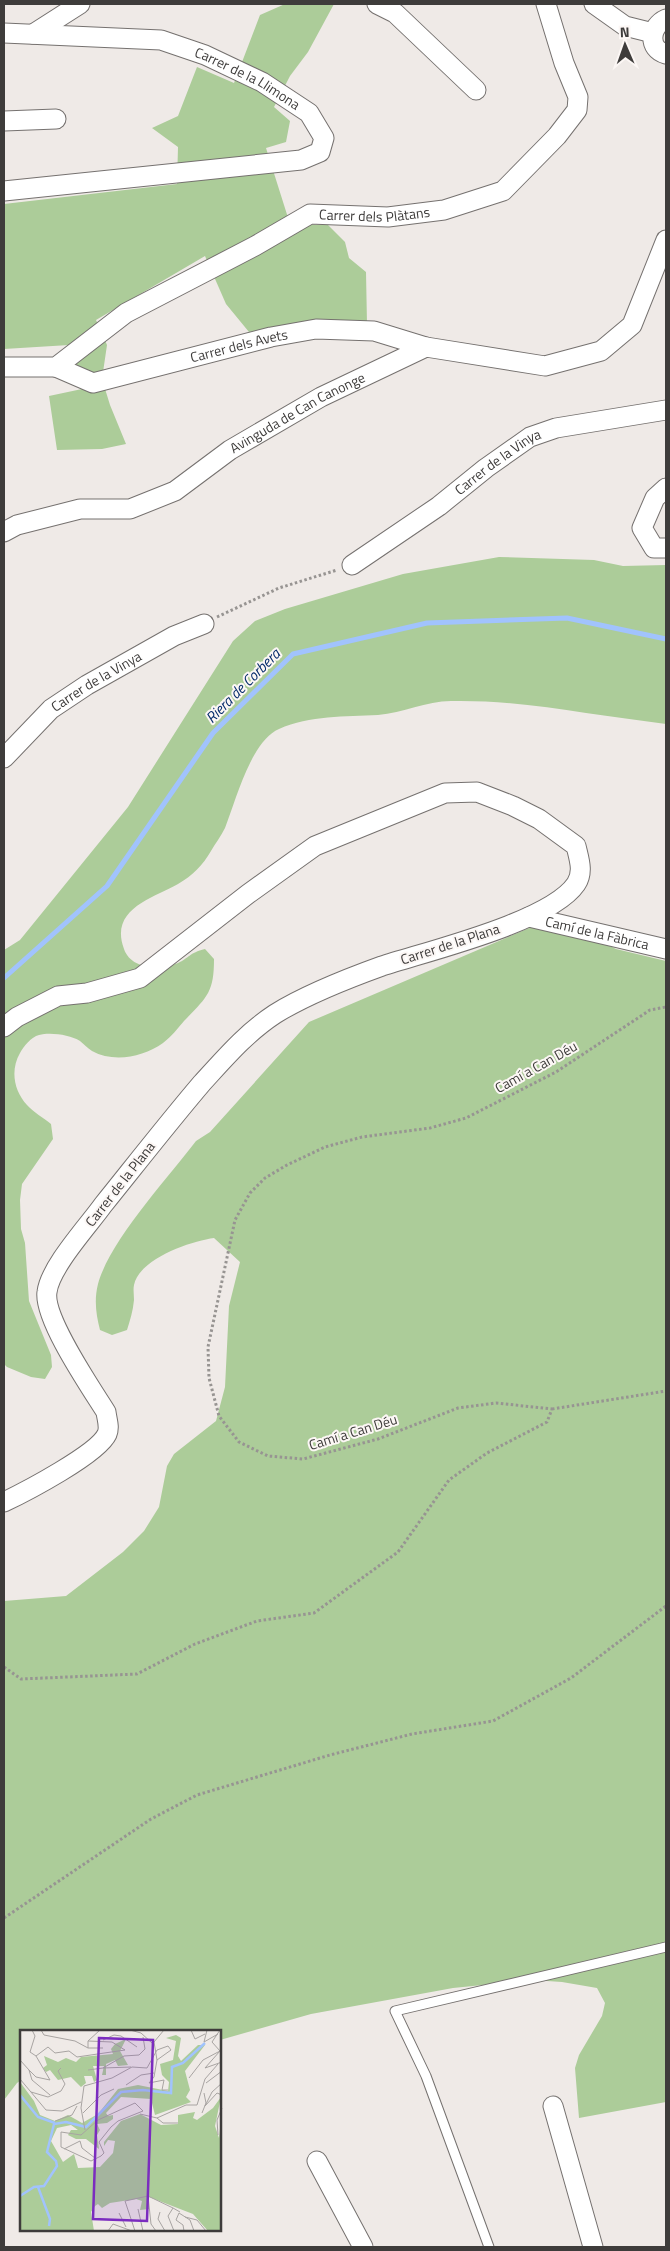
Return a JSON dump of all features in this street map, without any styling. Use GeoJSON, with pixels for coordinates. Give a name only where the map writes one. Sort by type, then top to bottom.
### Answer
{"type":"FeatureCollection","features":[{"type":"Feature","properties":{"kind":"street"},"geometry":{"type":"LineString","coordinates":[[33,34],[80,4]]}},
{"type":"Feature","properties":{"kind":"street"},"geometry":{"type":"LineString","coordinates":[[377,4],[395,13],[476,90]]}},
{"type":"Feature","properties":{"kind":"street","name":"Carrer dels Plàtans"},"geometry":{"type":"LineString","coordinates":[[56,368],[126,313],[255,246],[310,214],[388,217],[444,210],[503,191],[558,136],[577,110],[578,97],[564,64],[546,4]]}},
{"type":"Feature","properties":{"kind":"street"},"geometry":{"type":"LineString","coordinates":[[594,4],[625,26],[653,33]]}},
{"type":"Feature","properties":{"kind":"street"},"geometry":{"type":"LineString","coordinates":[[666,19],[656,26],[653,33],[653,43],[661,53],[666,54]]}},
{"type":"Feature","properties":{"kind":"street","name":"Carrer de la Llimona"},"geometry":{"type":"LineString","coordinates":[[4,33],[161,40],[206,55],[262,82],[309,113],[324,138],[320,152],[301,160],[4,191]]}},
{"type":"Feature","properties":{"kind":"street"},"geometry":{"type":"LineString","coordinates":[[4,121],[56,119]]}},
{"type":"Feature","properties":{"kind":"street"},"geometry":{"type":"LineString","coordinates":[[426,347],[545,366],[601,352],[632,325],[666,240]]}},
{"type":"Feature","properties":{"kind":"street","name":"Carrer dels Avets"},"geometry":{"type":"LineString","coordinates":[[56,368],[93,383],[271,337],[316,329],[374,331],[426,347]]}},
{"type":"Feature","properties":{"kind":"street","name":"Avinguda de Can Canonge"},"geometry":{"type":"LineString","coordinates":[[4,532],[17,525],[80,509],[130,509],[175,491],[230,450],[321,397],[426,347]]}},
{"type":"Feature","properties":{"kind":"street"},"geometry":{"type":"LineString","coordinates":[[4,367],[56,368]]}},
{"type":"Feature","properties":{"kind":"street","name":"Carrer de la Vinya"},"geometry":{"type":"LineString","coordinates":[[352,565],[439,506],[486,468],[530,437],[556,428],[666,410]]}},
{"type":"Feature","properties":{"kind":"street"},"geometry":{"type":"LineString","coordinates":[[666,488],[655,498],[642,528],[654,548],[666,548]]}},
{"type":"Feature","properties":{"kind":"street","name":"Carrer de la Vinya"},"geometry":{"type":"LineString","coordinates":[[4,758],[58,704],[87,685],[174,636],[204,624]]}},
{"type":"Feature","properties":{"kind":"street","name":"Carrer de la Plana"},"geometry":{"type":"LineString","coordinates":[[4,1028],[17,1017],[58,996],[87,994],[140,978],[248,894],[315,846],[444,793],[477,792],[513,806],[539,819],[576,846],[581,876],[562,898],[529,916],[480,935],[380,967],[301,1000],[275,1014],[250,1032],[206,1079],[151,1143],[88,1225],[53,1273],[46,1293],[50,1313],[60,1336],[106,1412],[109,1425],[107,1433],[93,1450],[7,1497]]}},
{"type":"Feature","properties":{"kind":"street","name":"Camí de la Fàbrica"},"geometry":{"type":"LineString","coordinates":[[529,916],[666,949]]}},
{"type":"Feature","properties":{"kind":"street"},"geometry":{"type":"LineString","coordinates":[[553,2106],[594,2247]]}},
{"type":"Feature","properties":{"kind":"street"},"geometry":{"type":"LineString","coordinates":[[317,2161],[363,2247]]}},
{"type":"Feature","properties":{"kind":"lane"},"geometry":{"type":"LineString","coordinates":[[489,2247],[426,2076],[395,2011],[666,1947]]}},
{"type":"Feature","properties":{"kind":"path"},"geometry":{"type":"LineString","coordinates":[[204,624],[279,588],[352,565]]}},
{"type":"Feature","properties":{"kind":"path","name":"Camí a Can Déu"},"geometry":{"type":"LineString","coordinates":[[666,1007],[650,1010],[556,1072],[466,1118],[430,1128],[388,1132],[334,1144],[286,1165],[265,1178],[250,1193],[236,1220],[208,1347],[209,1378],[219,1416],[239,1442],[268,1456],[303,1458],[378,1439],[458,1408],[496,1403],[552,1409],[666,1391]]}},
{"type":"Feature","properties":{"kind":"path"},"geometry":{"type":"LineString","coordinates":[[4,1667],[21,1679],[137,1674],[195,1644],[257,1621],[314,1613],[398,1552],[449,1480],[488,1453],[547,1422],[552,1409]]}},
{"type":"Feature","properties":{"kind":"path"},"geometry":{"type":"LineString","coordinates":[[4,1918],[151,1819],[197,1795],[330,1755],[412,1734],[493,1721],[571,1678],[666,1606]]}},
{"type":"Feature","properties":{"kind":"green space"},"geometry":{"type":"Polygon","coordinates":[[[285,4],[334,4],[308,52],[290,76],[274,107],[290,121],[286,142],[266,148],[290,224],[328,225],[345,242],[349,258],[366,272],[367,324],[305,323],[249,332],[226,304],[205,256],[96,320],[107,345],[102,379],[110,405],[126,444],[102,449],[57,450],[49,396],[82,389],[69,345],[4,349],[4,204],[177,184],[178,147],[152,128],[178,116],[197,67],[234,83],[260,15],[285,4]]]}},
{"type":"Feature","properties":{"kind":"green space"},"geometry":{"type":"Polygon","coordinates":[[[499,557],[594,560],[623,566],[666,565],[666,724],[519,704],[451,701],[433,703],[387,714],[303,721],[279,729],[269,736],[253,758],[225,828],[204,861],[197,870],[183,881],[136,907],[123,924],[121,935],[124,949],[133,961],[140,965],[163,967],[178,963],[205,949],[214,959],[214,970],[211,987],[204,1000],[166,1041],[138,1055],[110,1057],[101,1055],[76,1039],[49,1034],[36,1036],[31,1040],[20,1053],[17,1060],[14,1073],[16,1087],[29,1108],[51,1124],[53,1139],[22,1184],[20,1200],[21,1229],[25,1243],[29,1301],[51,1355],[52,1367],[45,1379],[31,1377],[7,1367],[4,1364],[4,950],[20,940],[128,807],[233,641],[255,621],[285,609],[403,574],[499,557]]]}},
{"type":"Feature","properties":{"kind":"green space"},"geometry":{"type":"Polygon","coordinates":[[[534,926],[592,937],[616,949],[666,961],[666,2102],[579,2118],[575,2068],[579,2055],[602,2016],[605,2003],[597,1988],[562,1982],[532,1980],[453,1988],[311,2014],[221,2040],[221,2030],[20,2030],[20,2081],[4,2100],[4,1601],[66,1596],[123,1552],[144,1531],[159,1507],[167,1466],[174,1454],[216,1421],[225,1387],[229,1306],[240,1262],[214,1238],[180,1247],[155,1259],[145,1267],[134,1285],[134,1304],[127,1330],[112,1335],[100,1330],[96,1301],[98,1284],[114,1248],[127,1229],[196,1141],[210,1132],[309,1022],[534,926]]]}},
{"type":"Feature","properties":{"kind":"waterway","name":"Riera de Corbera"},"geometry":{"type":"LineString","coordinates":[[4,978],[107,886],[213,733],[293,654],[427,623],[567,618],[666,639]]}}]}
